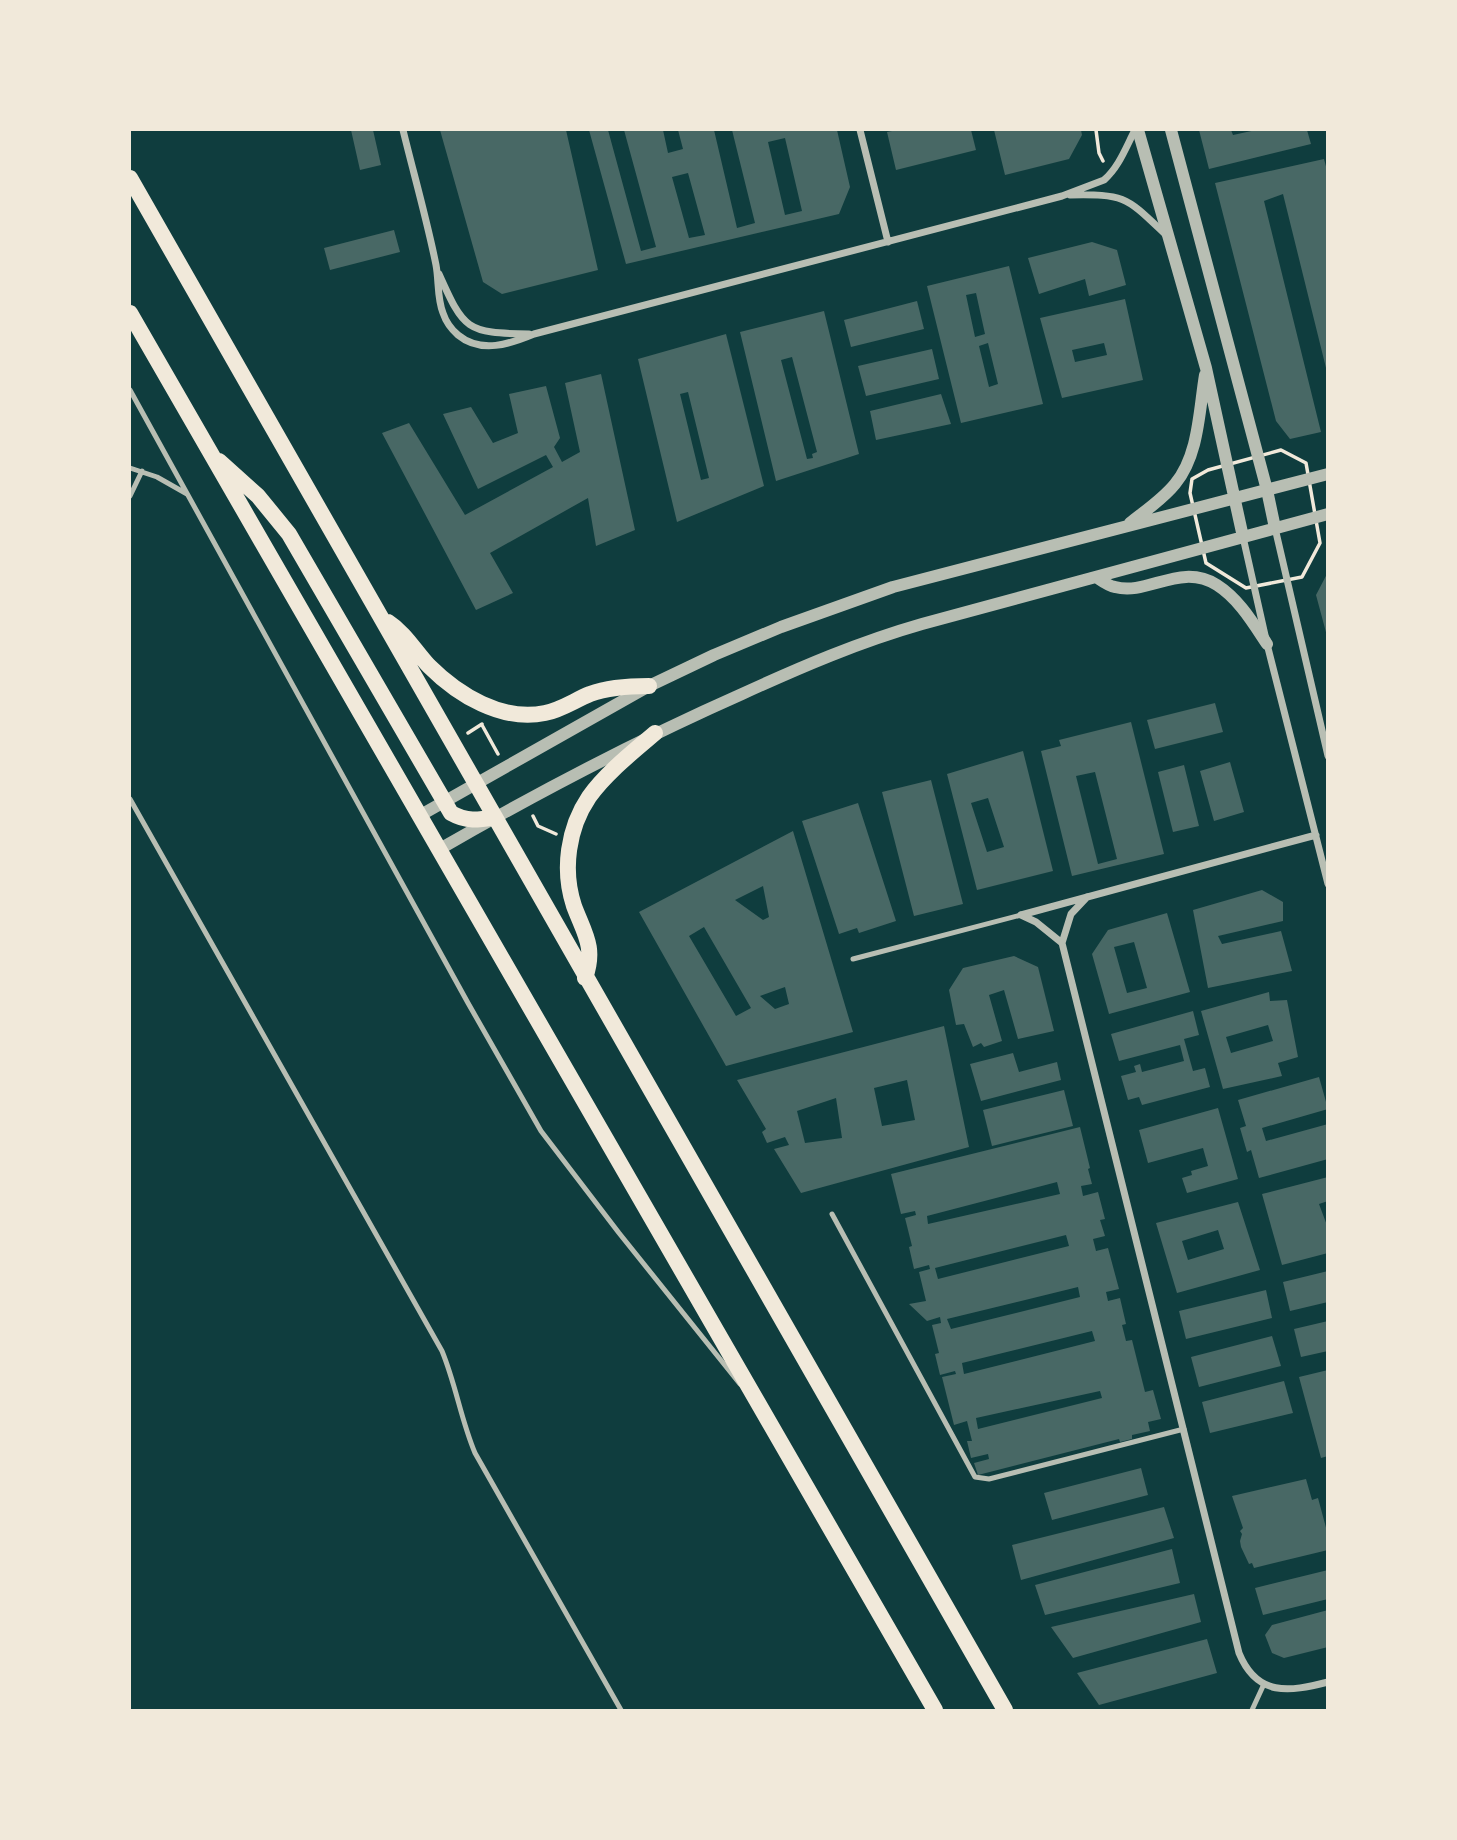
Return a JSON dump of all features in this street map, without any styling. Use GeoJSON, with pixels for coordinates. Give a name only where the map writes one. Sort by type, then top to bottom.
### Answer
{"type":"FeatureCollection","features":[{"type":"Feature","properties":{"kind":"main road"},"geometry":{"type":"LineString","coordinates":[[130,178],[1005,1710]]}},
{"type":"Feature","properties":{"kind":"main road"},"geometry":{"type":"LineString","coordinates":[[130,313],[935,1710]]}},
{"type":"Feature","properties":{"kind":"main road"},"geometry":{"type":"LineString","coordinates":[[211,455],[258,496],[289,534],[452,813],[464,820],[476,821],[495,817]]}},
{"type":"Feature","properties":{"kind":"main road"},"geometry":{"type":"LineString","coordinates":[[381,618],[400,632],[446,681],[470,698],[501,710],[531,715],[547,713],[593,693],[630,686],[649,687]]}},
{"type":"Feature","properties":{"kind":"main road"},"geometry":{"type":"LineString","coordinates":[[585,978],[589,968],[589,947],[570,892],[567,875],[570,842],[589,797],[654,733]]}},
{"type":"Feature","properties":{"kind":"street"},"geometry":{"type":"LineString","coordinates":[[402,130],[436,267],[442,312],[460,337],[470,343],[491,346],[512,343],[534,334],[1062,196],[1104,180],[1118,163],[1136,130]]}},
{"type":"Feature","properties":{"kind":"street"},"geometry":{"type":"LineString","coordinates":[[860,130],[888,242]]}},
{"type":"Feature","properties":{"kind":"street"},"geometry":{"type":"LineString","coordinates":[[1136,130],[1206,368],[1266,644],[1328,884]]}},
{"type":"Feature","properties":{"kind":"street"},"geometry":{"type":"LineString","coordinates":[[1171,130],[1198,240],[1267,490],[1328,756]]}},
{"type":"Feature","properties":{"kind":"street"},"geometry":{"type":"LineString","coordinates":[[1062,196],[1119,197],[1138,209],[1169,237]]}},
{"type":"Feature","properties":{"kind":"street"},"geometry":{"type":"LineString","coordinates":[[436,267],[456,313],[469,325],[487,332],[534,334]]}},
{"type":"Feature","properties":{"kind":"street"},"geometry":{"type":"LineString","coordinates":[[1125,527],[1170,489],[1186,466],[1192,450],[1206,368]]}},
{"type":"Feature","properties":{"kind":"street"},"geometry":{"type":"LineString","coordinates":[[419,816],[649,687],[714,655],[849,601],[893,587],[1328,474]]}},
{"type":"Feature","properties":{"kind":"street"},"geometry":{"type":"LineString","coordinates":[[438,849],[654,733],[857,644],[1328,514]]}},
{"type":"Feature","properties":{"kind":"street"},"geometry":{"type":"LineString","coordinates":[[1096,577],[1120,588],[1178,578],[1207,580],[1227,593],[1240,606],[1266,644]]}},
{"type":"Feature","properties":{"kind":"street"},"geometry":{"type":"LineString","coordinates":[[1021,915],[1316,835]]}},
{"type":"Feature","properties":{"kind":"street"},"geometry":{"type":"LineString","coordinates":[[1087,897],[1072,914],[1062,943],[1239,1653],[1248,1669],[1264,1684],[1287,1690],[1328,1682]]}},
{"type":"Feature","properties":{"kind":"street"},"geometry":{"type":"LineString","coordinates":[[1021,915],[1036,922],[1062,943]]}},
{"type":"Feature","properties":{"kind":"lane"},"geometry":{"type":"LineString","coordinates":[[130,390],[541,1131],[626,1243],[767,1418]]}},
{"type":"Feature","properties":{"kind":"lane"},"geometry":{"type":"LineString","coordinates":[[130,468],[142,471],[188,495]]}},
{"type":"Feature","properties":{"kind":"lane"},"geometry":{"type":"LineString","coordinates":[[130,496],[142,471]]}},
{"type":"Feature","properties":{"kind":"lane"},"geometry":{"type":"LineString","coordinates":[[130,799],[442,1351],[475,1453],[621,1710]]}},
{"type":"Feature","properties":{"kind":"lane"},"geometry":{"type":"LineString","coordinates":[[853,959],[1021,915]]}},
{"type":"Feature","properties":{"kind":"lane"},"geometry":{"type":"LineString","coordinates":[[832,1214],[975,1478],[989,1479],[1184,1429]]}},
{"type":"Feature","properties":{"kind":"lane"},"geometry":{"type":"LineString","coordinates":[[1251,1710],[1264,1684]]}},
{"type":"Feature","properties":{"kind":"path"},"geometry":{"type":"LineString","coordinates":[[482,725],[504,766]]}},
{"type":"Feature","properties":{"kind":"path"},"geometry":{"type":"LineString","coordinates":[[524,801],[538,826],[570,842]]}},
{"type":"Feature","properties":{"kind":"building"},"geometry":{"type":"Polygon","coordinates":[[[351,130],[373,130],[381,165],[360,170],[351,130]]]}},
{"type":"Feature","properties":{"kind":"building"},"geometry":{"type":"Polygon","coordinates":[[[440,130],[566,130],[598,270],[502,294],[483,282],[440,130]]]}},
{"type":"Feature","properties":{"kind":"building"},"geometry":{"type":"Polygon","coordinates":[[[589,130],[608,130],[641,251],[656,247],[624,130],[663,130],[668,153],[683,149],[678,130],[714,130],[737,228],[755,223],[732,130],[837,130],[850,187],[839,214],[626,264],[589,130]],[[785,138],[768,142],[785,215],[802,211],[785,138]],[[688,173],[672,177],[689,238],[705,235],[688,173]]]}},
{"type":"Feature","properties":{"kind":"building"},"geometry":{"type":"Polygon","coordinates":[[[971,130],[976,150],[896,170],[887,132],[971,130]]]}},
{"type":"Feature","properties":{"kind":"building"},"geometry":{"type":"Polygon","coordinates":[[[994,130],[1081,130],[1082,135],[1069,159],[1005,175],[994,130]]]}},
{"type":"Feature","properties":{"kind":"building"},"geometry":{"type":"Polygon","coordinates":[[[1199,130],[1231,130],[1233,135],[1256,130],[1307,130],[1311,144],[1209,169],[1199,130]]]}},
{"type":"Feature","properties":{"kind":"building"},"geometry":{"type":"Polygon","coordinates":[[[1324,159],[1328,174],[1328,376],[1283,194],[1264,201],[1321,432],[1290,439],[1276,421],[1215,183],[1324,159]]]}},
{"type":"Feature","properties":{"kind":"building"},"geometry":{"type":"Polygon","coordinates":[[[394,230],[400,252],[330,270],[324,248],[394,230]]]}},
{"type":"Feature","properties":{"kind":"building"},"geometry":{"type":"Polygon","coordinates":[[[1092,242],[1117,250],[1126,285],[1089,296],[1085,279],[1039,294],[1028,258],[1092,242]]]}},
{"type":"Feature","properties":{"kind":"building"},"geometry":{"type":"Polygon","coordinates":[[[1009,266],[1043,404],[961,423],[927,286],[1009,266]],[[976,293],[966,295],[975,337],[985,334],[976,293]],[[988,343],[979,346],[989,387],[998,384],[988,343]]]}},
{"type":"Feature","properties":{"kind":"building"},"geometry":{"type":"Polygon","coordinates":[[[1125,299],[1143,380],[1062,398],[1040,318],[1125,299]],[[1104,343],[1072,350],[1075,362],[1107,355],[1104,343]]]}},
{"type":"Feature","properties":{"kind":"building"},"geometry":{"type":"Polygon","coordinates":[[[917,301],[924,329],[851,347],[844,320],[917,301]]]}},
{"type":"Feature","properties":{"kind":"building"},"geometry":{"type":"Polygon","coordinates":[[[824,311],[859,454],[776,481],[740,332],[824,311]],[[792,357],[781,360],[807,459],[813,458],[812,454],[817,452],[792,357]]]}},
{"type":"Feature","properties":{"kind":"building"},"geometry":{"type":"Polygon","coordinates":[[[726,334],[764,486],[677,522],[638,359],[726,334]],[[688,392],[680,394],[701,480],[709,478],[688,392]]]}},
{"type":"Feature","properties":{"kind":"building"},"geometry":{"type":"Polygon","coordinates":[[[932,349],[939,379],[866,396],[858,366],[932,349]]]}},
{"type":"Feature","properties":{"kind":"building"},"geometry":{"type":"Polygon","coordinates":[[[601,374],[635,530],[596,546],[588,498],[490,553],[513,593],[476,610],[382,433],[409,423],[465,515],[553,467],[546,455],[478,489],[443,414],[471,407],[493,443],[518,433],[509,394],[546,386],[560,438],[554,447],[562,462],[580,452],[565,383],[601,374]]]}},
{"type":"Feature","properties":{"kind":"building"},"geometry":{"type":"Polygon","coordinates":[[[941,394],[951,424],[876,440],[870,411],[941,394]]]}},
{"type":"Feature","properties":{"kind":"building"},"geometry":{"type":"Polygon","coordinates":[[[1328,572],[1328,636],[1327,636],[1316,595],[1328,572]]]}},
{"type":"Feature","properties":{"kind":"building"},"geometry":{"type":"Polygon","coordinates":[[[1215,703],[1223,732],[1155,749],[1147,720],[1215,703]]]}},
{"type":"Feature","properties":{"kind":"building"},"geometry":{"type":"Polygon","coordinates":[[[1131,722],[1164,854],[1072,876],[1041,751],[1061,746],[1059,740],[1131,722]],[[1095,772],[1076,776],[1098,864],[1117,859],[1095,772]]]}},
{"type":"Feature","properties":{"kind":"building"},"geometry":{"type":"Polygon","coordinates":[[[1023,751],[1053,871],[977,890],[947,774],[1023,751]],[[988,798],[971,803],[987,852],[1004,847],[988,798]]]}},
{"type":"Feature","properties":{"kind":"building"},"geometry":{"type":"Polygon","coordinates":[[[1230,762],[1244,812],[1214,821],[1200,771],[1230,762]]]}},
{"type":"Feature","properties":{"kind":"building"},"geometry":{"type":"Polygon","coordinates":[[[1184,765],[1199,826],[1173,832],[1158,772],[1184,765]]]}},
{"type":"Feature","properties":{"kind":"building"},"geometry":{"type":"Polygon","coordinates":[[[931,780],[963,904],[914,916],[882,792],[931,780]]]}},
{"type":"Feature","properties":{"kind":"building"},"geometry":{"type":"Polygon","coordinates":[[[858,803],[896,921],[859,933],[857,928],[839,934],[802,821],[858,803]]]}},
{"type":"Feature","properties":{"kind":"building"},"geometry":{"type":"Polygon","coordinates":[[[793,831],[853,1032],[726,1066],[639,912],[793,831]],[[763,886],[735,900],[763,920],[769,917],[763,886]],[[704,927],[689,936],[736,1016],[751,1008],[704,927]],[[785,987],[760,996],[775,1009],[789,1004],[785,987]]]}},
{"type":"Feature","properties":{"kind":"building"},"geometry":{"type":"Polygon","coordinates":[[[1262,890],[1283,902],[1283,921],[1218,936],[1222,944],[1281,931],[1292,971],[1208,988],[1193,910],[1262,890]]]}},
{"type":"Feature","properties":{"kind":"building"},"geometry":{"type":"Polygon","coordinates":[[[1167,913],[1190,992],[1109,1014],[1092,954],[1108,930],[1167,913]],[[1134,942],[1114,947],[1127,993],[1147,988],[1134,942]]]}},
{"type":"Feature","properties":{"kind":"building"},"geometry":{"type":"Polygon","coordinates":[[[1014,956],[1038,967],[1054,1031],[1018,1039],[1004,990],[989,995],[1002,1041],[984,1047],[981,1043],[973,1047],[964,1024],[956,1025],[949,990],[963,968],[1014,956]]]}},
{"type":"Feature","properties":{"kind":"building"},"geometry":{"type":"Polygon","coordinates":[[[1269,992],[1270,1001],[1287,1000],[1298,1057],[1278,1063],[1282,1076],[1223,1089],[1201,1011],[1269,992]],[[1268,1025],[1226,1037],[1231,1053],[1273,1041],[1268,1025]]]}},
{"type":"Feature","properties":{"kind":"building"},"geometry":{"type":"Polygon","coordinates":[[[1193,1011],[1199,1035],[1184,1039],[1193,1071],[1205,1068],[1210,1087],[1142,1105],[1139,1097],[1128,1100],[1121,1076],[1136,1072],[1134,1066],[1140,1064],[1142,1072],[1184,1061],[1180,1045],[1119,1061],[1111,1034],[1193,1011]]]}},
{"type":"Feature","properties":{"kind":"building"},"geometry":{"type":"Polygon","coordinates":[[[944,1026],[969,1147],[801,1193],[774,1149],[789,1145],[785,1137],[767,1143],[762,1132],[766,1129],[737,1080],[944,1026]],[[907,1080],[874,1088],[882,1126],[915,1120],[907,1080]],[[836,1098],[797,1111],[805,1143],[842,1138],[836,1098]]]}},
{"type":"Feature","properties":{"kind":"building"},"geometry":{"type":"Polygon","coordinates":[[[1013,1053],[1019,1072],[1057,1062],[1061,1080],[981,1101],[970,1064],[1013,1053]]]}},
{"type":"Feature","properties":{"kind":"building"},"geometry":{"type":"Polygon","coordinates":[[[1319,1077],[1328,1109],[1262,1128],[1266,1141],[1328,1124],[1328,1159],[1259,1178],[1251,1150],[1247,1152],[1240,1128],[1246,1126],[1238,1100],[1319,1077]]]}},
{"type":"Feature","properties":{"kind":"building"},"geometry":{"type":"Polygon","coordinates":[[[1064,1090],[1073,1126],[992,1146],[983,1110],[1064,1090]]]}},
{"type":"Feature","properties":{"kind":"building"},"geometry":{"type":"Polygon","coordinates":[[[1218,1108],[1238,1179],[1187,1193],[1182,1178],[1192,1175],[1191,1171],[1208,1166],[1203,1148],[1148,1163],[1139,1130],[1218,1108]]]}},
{"type":"Feature","properties":{"kind":"building"},"geometry":{"type":"Polygon","coordinates":[[[1080,1127],[1092,1184],[1081,1186],[1083,1196],[1098,1192],[1105,1219],[1100,1220],[1105,1236],[1093,1239],[1096,1251],[1108,1248],[1119,1289],[1106,1292],[1108,1301],[1120,1298],[1126,1324],[1122,1325],[1126,1341],[1132,1340],[1145,1392],[1153,1390],[1161,1419],[1148,1422],[1150,1431],[1132,1435],[1132,1439],[1120,1442],[1119,1439],[978,1475],[974,1463],[989,1459],[988,1454],[971,1458],[967,1441],[972,1441],[967,1421],[954,1425],[942,1377],[956,1374],[955,1371],[940,1375],[935,1354],[939,1353],[932,1325],[941,1323],[940,1317],[927,1321],[909,1304],[926,1301],[919,1272],[930,1269],[929,1265],[914,1269],[905,1218],[916,1215],[915,1211],[901,1214],[891,1174],[1080,1127]],[[1057,1182],[927,1216],[928,1224],[1060,1194],[1057,1182]],[[1066,1235],[935,1268],[938,1279],[1069,1246],[1066,1235]],[[1078,1287],[947,1319],[951,1329],[1080,1297],[1078,1287]],[[1092,1331],[962,1363],[964,1374],[1095,1341],[1092,1331]],[[1100,1391],[976,1418],[978,1429],[1102,1398],[1100,1391]]]}},
{"type":"Feature","properties":{"kind":"building"},"geometry":{"type":"Polygon","coordinates":[[[1328,1177],[1328,1201],[1319,1204],[1328,1228],[1328,1253],[1282,1265],[1262,1194],[1328,1177]]]}},
{"type":"Feature","properties":{"kind":"building"},"geometry":{"type":"Polygon","coordinates":[[[1238,1202],[1260,1270],[1177,1293],[1156,1223],[1238,1202]],[[1218,1230],[1182,1241],[1188,1260],[1224,1249],[1218,1230]]]}},
{"type":"Feature","properties":{"kind":"building"},"geometry":{"type":"Polygon","coordinates":[[[1328,1271],[1328,1302],[1290,1311],[1283,1282],[1328,1271]]]}},
{"type":"Feature","properties":{"kind":"building"},"geometry":{"type":"Polygon","coordinates":[[[1266,1290],[1272,1318],[1186,1339],[1179,1311],[1266,1290]]]}},
{"type":"Feature","properties":{"kind":"building"},"geometry":{"type":"Polygon","coordinates":[[[1328,1321],[1328,1351],[1301,1357],[1294,1329],[1328,1321]]]}},
{"type":"Feature","properties":{"kind":"building"},"geometry":{"type":"Polygon","coordinates":[[[1272,1336],[1281,1366],[1199,1387],[1191,1357],[1272,1336]]]}},
{"type":"Feature","properties":{"kind":"building"},"geometry":{"type":"Polygon","coordinates":[[[1328,1370],[1328,1456],[1321,1458],[1299,1377],[1328,1370]]]}},
{"type":"Feature","properties":{"kind":"building"},"geometry":{"type":"Polygon","coordinates":[[[1284,1381],[1293,1413],[1210,1433],[1202,1402],[1284,1381]]]}},
{"type":"Feature","properties":{"kind":"building"},"geometry":{"type":"Polygon","coordinates":[[[1141,1468],[1148,1495],[1052,1520],[1044,1493],[1141,1468]]]}},
{"type":"Feature","properties":{"kind":"building"},"geometry":{"type":"Polygon","coordinates":[[[1306,1479],[1312,1500],[1318,1498],[1328,1535],[1328,1550],[1254,1568],[1252,1563],[1249,1564],[1241,1547],[1240,1531],[1243,1528],[1232,1496],[1306,1479]]]}},
{"type":"Feature","properties":{"kind":"building"},"geometry":{"type":"Polygon","coordinates":[[[1164,1507],[1174,1538],[1021,1580],[1012,1545],[1164,1507]]]}},
{"type":"Feature","properties":{"kind":"building"},"geometry":{"type":"Polygon","coordinates":[[[1172,1549],[1180,1583],[1045,1615],[1035,1585],[1172,1549]]]}},
{"type":"Feature","properties":{"kind":"building"},"geometry":{"type":"Polygon","coordinates":[[[1328,1570],[1328,1599],[1263,1615],[1255,1588],[1328,1570]]]}},
{"type":"Feature","properties":{"kind":"building"},"geometry":{"type":"Polygon","coordinates":[[[1194,1594],[1201,1622],[1073,1658],[1051,1627],[1194,1594]]]}},
{"type":"Feature","properties":{"kind":"building"},"geometry":{"type":"Polygon","coordinates":[[[1328,1610],[1328,1647],[1284,1658],[1272,1653],[1265,1635],[1272,1625],[1328,1610]]]}},
{"type":"Feature","properties":{"kind":"building"},"geometry":{"type":"Polygon","coordinates":[[[1207,1639],[1217,1673],[1099,1705],[1077,1673],[1207,1639]]]}}]}
